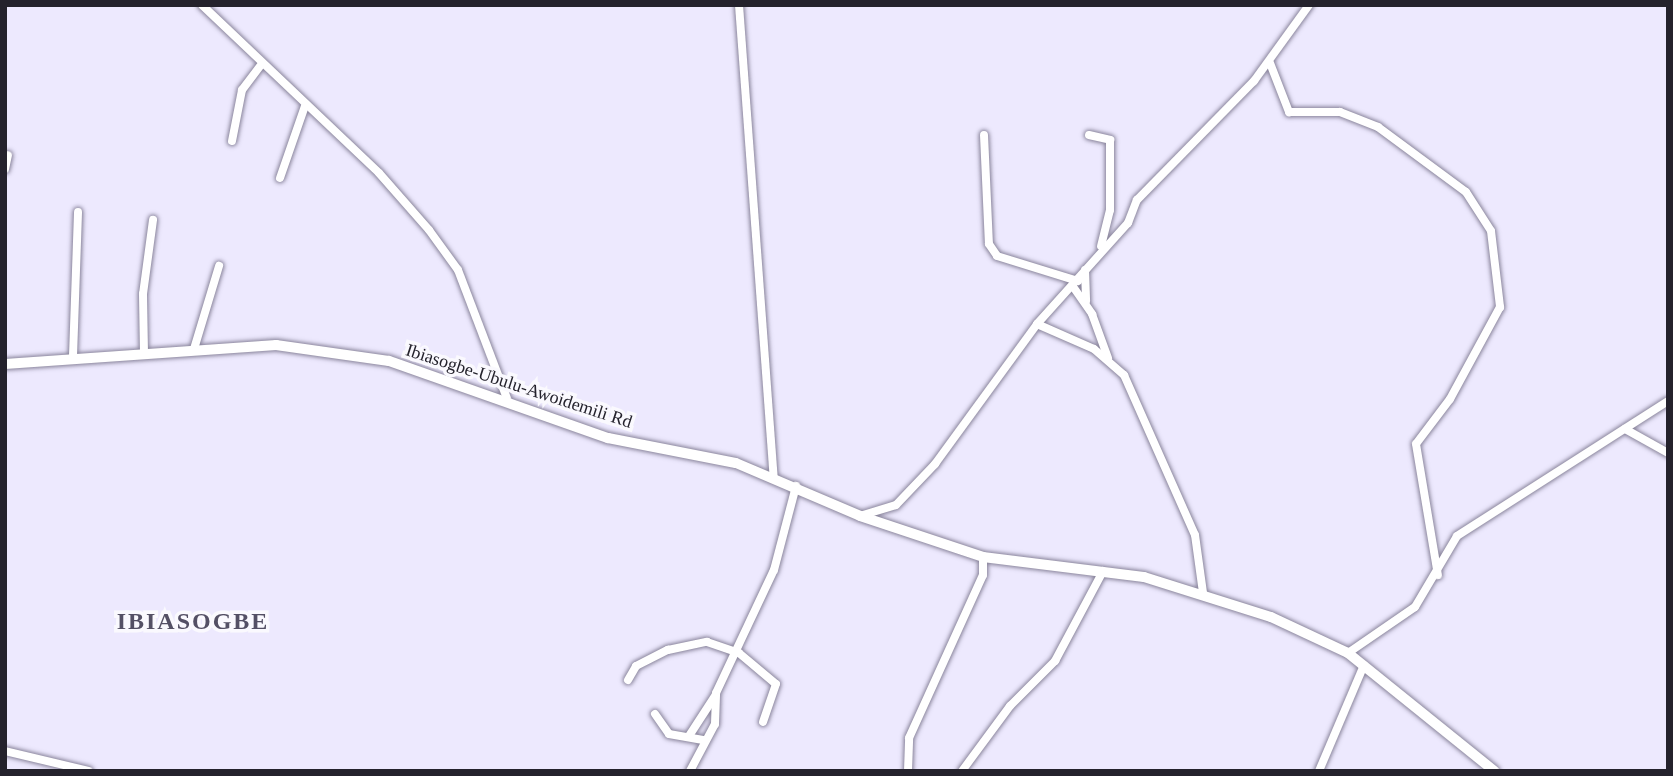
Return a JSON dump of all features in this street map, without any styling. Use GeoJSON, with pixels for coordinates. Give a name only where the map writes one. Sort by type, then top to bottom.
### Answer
{"type":"FeatureCollection","features":[{"type":"Feature","properties":{"kind":"street"},"geometry":{"type":"LineString","coordinates":[[202,5],[260,66],[379,173],[458,270],[508,398]]}},
{"type":"Feature","properties":{"kind":"street"},"geometry":{"type":"LineString","coordinates":[[739,5],[774,476]]}},
{"type":"Feature","properties":{"kind":"street"},"geometry":{"type":"LineString","coordinates":[[860,516],[892,507],[943,454],[1037,324],[1076,285],[1101,246],[1270,63],[1309,5]]}},
{"type":"Feature","properties":{"kind":"street"},"geometry":{"type":"LineString","coordinates":[[1270,63],[1289,112],[1340,111],[1378,127],[1466,192],[1491,231],[1500,307],[1455,389],[1416,444],[1438,575]]}},
{"type":"Feature","properties":{"kind":"street"},"geometry":{"type":"LineString","coordinates":[[232,141],[242,90],[260,66]]}},
{"type":"Feature","properties":{"kind":"street"},"geometry":{"type":"LineString","coordinates":[[281,178],[305,106]]}},
{"type":"Feature","properties":{"kind":"street"},"geometry":{"type":"LineString","coordinates":[[984,135],[989,244],[997,256],[1076,285],[1086,301],[1108,358],[1133,394],[1195,535],[1203,593]]}},
{"type":"Feature","properties":{"kind":"street"},"geometry":{"type":"LineString","coordinates":[[1089,135],[1110,141],[1110,210],[1101,246]]}},
{"type":"Feature","properties":{"kind":"street"},"geometry":{"type":"LineString","coordinates":[[5,169],[8,155]]}},
{"type":"Feature","properties":{"kind":"street"},"geometry":{"type":"LineString","coordinates":[[73,356],[78,212]]}},
{"type":"Feature","properties":{"kind":"street"},"geometry":{"type":"LineString","coordinates":[[144,353],[143,294],[153,219]]}},
{"type":"Feature","properties":{"kind":"street"},"geometry":{"type":"LineString","coordinates":[[194,349],[219,266]]}},
{"type":"Feature","properties":{"kind":"street"},"geometry":{"type":"LineString","coordinates":[[1085,270],[1086,301]]}},
{"type":"Feature","properties":{"kind":"street"},"geometry":{"type":"LineString","coordinates":[[1037,324],[1108,358]]}},
{"type":"Feature","properties":{"kind":"street","name":"Ibiasogbe-Ubulu-Awoidemili Rd"},"geometry":{"type":"LineString","coordinates":[[5,364],[73,356],[194,349],[327,350],[389,361],[508,398],[608,438],[774,476],[860,516],[983,557],[1104,572],[1203,593],[1348,653],[1494,771]]}},
{"type":"Feature","properties":{"kind":"street"},"geometry":{"type":"LineString","coordinates":[[1348,653],[1415,607],[1438,575],[1457,536],[1668,401]]}},
{"type":"Feature","properties":{"kind":"street"},"geometry":{"type":"LineString","coordinates":[[1625,429],[1668,453]]}},
{"type":"Feature","properties":{"kind":"street"},"geometry":{"type":"LineString","coordinates":[[689,736],[739,653],[774,570],[796,486]]}},
{"type":"Feature","properties":{"kind":"street"},"geometry":{"type":"LineString","coordinates":[[888,526],[892,507]]}},
{"type":"Feature","properties":{"kind":"street"},"geometry":{"type":"LineString","coordinates":[[908,771],[909,738],[983,575],[983,557]]}},
{"type":"Feature","properties":{"kind":"street"},"geometry":{"type":"LineString","coordinates":[[962,771],[1010,706],[1055,661],[1104,572]]}},
{"type":"Feature","properties":{"kind":"street"},"geometry":{"type":"LineString","coordinates":[[628,680],[636,666],[668,650],[707,642],[739,653],[775,684],[763,722]]}},
{"type":"Feature","properties":{"kind":"street"},"geometry":{"type":"LineString","coordinates":[[1319,771],[1364,665]]}},
{"type":"Feature","properties":{"kind":"street"},"geometry":{"type":"LineString","coordinates":[[690,771],[704,740],[715,724],[716,693]]}},
{"type":"Feature","properties":{"kind":"street"},"geometry":{"type":"LineString","coordinates":[[656,714],[669,734],[704,740]]}},
{"type":"Feature","properties":{"kind":"street"},"geometry":{"type":"LineString","coordinates":[[5,751],[89,771]]}},
{"type":"Feature","properties":{"kind":"district","name":"IBIASOGBE"},"geometry":{"type":"Point","coordinates":[193,622]}}]}
